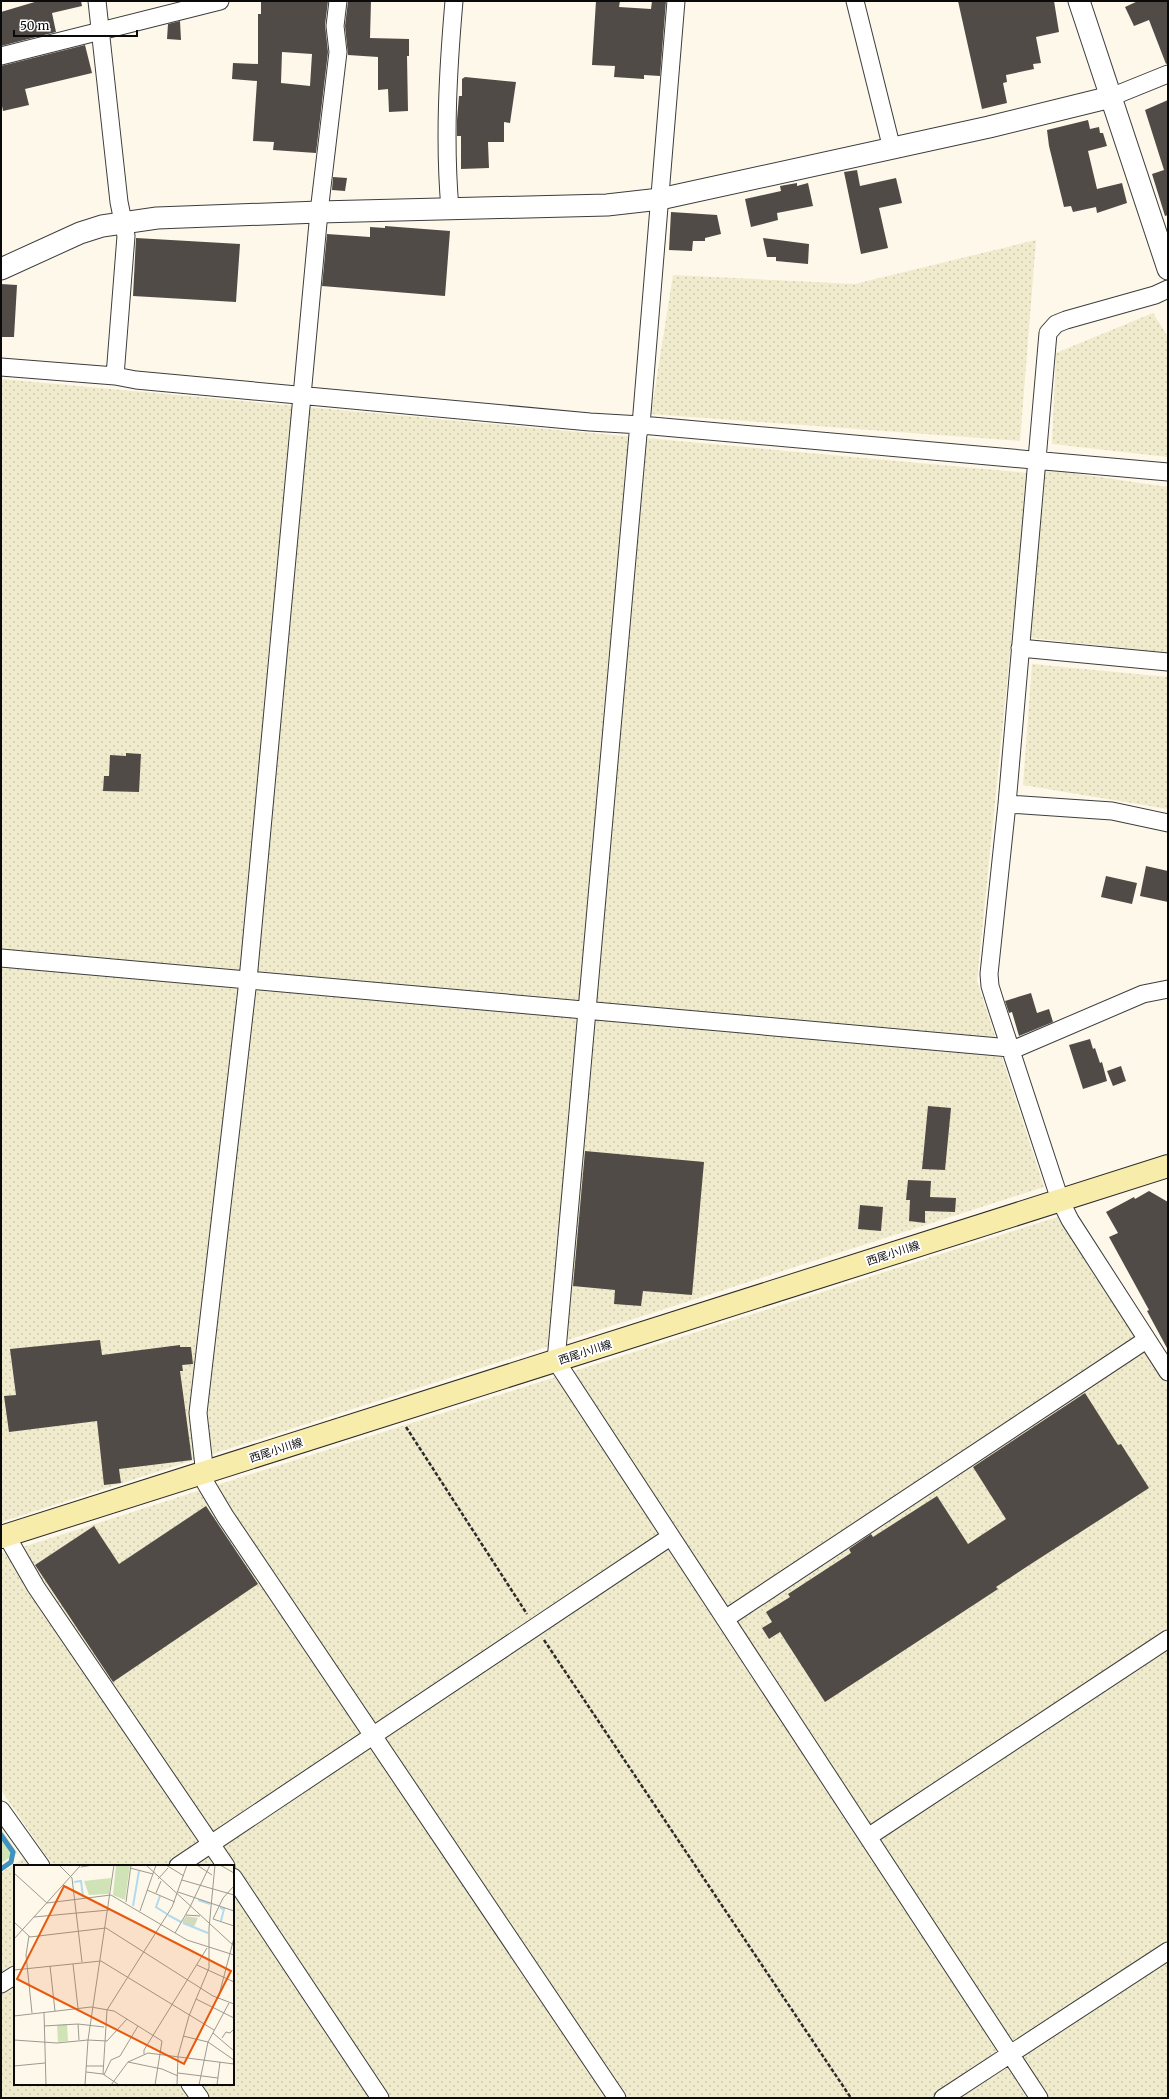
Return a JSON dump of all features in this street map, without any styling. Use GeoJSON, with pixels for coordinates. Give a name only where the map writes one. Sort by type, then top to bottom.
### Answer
{"type":"FeatureCollection","features":[{"type":"Feature","properties":{"kind":"main road","name":"西尾小川線"},"geometry":{"type":"LineString","coordinates":[[4,1536],[1168,1166]]}},
{"type":"Feature","properties":{"kind":"street"},"geometry":{"type":"LineString","coordinates":[[97,1],[119,202],[126,236],[115,376]]}},
{"type":"Feature","properties":{"kind":"street"},"geometry":{"type":"LineString","coordinates":[[1,56],[220,1]]}},
{"type":"Feature","properties":{"kind":"street"},"geometry":{"type":"LineString","coordinates":[[338,1],[335,26],[338,52],[319,212],[248,980],[198,1413],[204,1473],[206,1484],[226,1516],[617,2098]]}},
{"type":"Feature","properties":{"kind":"street"},"geometry":{"type":"LineString","coordinates":[[450,209],[448,66],[454,1]]}},
{"type":"Feature","properties":{"kind":"street"},"geometry":{"type":"LineString","coordinates":[[676,1],[641,424],[638,434],[556,1361],[1039,2098]]}},
{"type":"Feature","properties":{"kind":"street"},"geometry":{"type":"LineString","coordinates":[[855,1],[892,149]]}},
{"type":"Feature","properties":{"kind":"street"},"geometry":{"type":"LineString","coordinates":[[1079,1],[1168,269]]}},
{"type":"Feature","properties":{"kind":"street"},"geometry":{"type":"LineString","coordinates":[[1,269],[68,237],[102,226],[124,222],[182,216],[607,205],[660,198],[892,149],[1082,106],[1111,97],[1168,74]]}},
{"type":"Feature","properties":{"kind":"street"},"geometry":{"type":"LineString","coordinates":[[1168,289],[1066,320],[1056,324],[1048,333],[1007,804],[989,974],[990,986],[1060,1200],[1070,1220],[1168,1372]]}},
{"type":"Feature","properties":{"kind":"street"},"geometry":{"type":"LineString","coordinates":[[1,367],[115,376],[136,380],[303,394],[590,422],[641,424],[1168,472]]}},
{"type":"Feature","properties":{"kind":"street"},"geometry":{"type":"LineString","coordinates":[[1020,648],[1168,662]]}},
{"type":"Feature","properties":{"kind":"street"},"geometry":{"type":"LineString","coordinates":[[1007,804],[1112,812],[1168,823]]}},
{"type":"Feature","properties":{"kind":"street"},"geometry":{"type":"LineString","coordinates":[[1,958],[1010,1048],[1017,1048],[1143,994],[1168,990]]}},
{"type":"Feature","properties":{"kind":"street"},"geometry":{"type":"LineString","coordinates":[[725,1619],[1146,1340]]}},
{"type":"Feature","properties":{"kind":"street"},"geometry":{"type":"LineString","coordinates":[[4,1536],[36,1587],[225,1865]]}},
{"type":"Feature","properties":{"kind":"street"},"geometry":{"type":"LineString","coordinates":[[180,1865],[670,1537]]}},
{"type":"Feature","properties":{"kind":"street"},"geometry":{"type":"LineString","coordinates":[[868,1836],[1168,1638]]}},
{"type":"Feature","properties":{"kind":"street"},"geometry":{"type":"LineString","coordinates":[[1,1810],[40,1865]]}},
{"type":"Feature","properties":{"kind":"street"},"geometry":{"type":"LineString","coordinates":[[234,1878],[380,2098]]}},
{"type":"Feature","properties":{"kind":"street"},"geometry":{"type":"LineString","coordinates":[[943,2098],[1168,1951]]}},
{"type":"Feature","properties":{"kind":"street"},"geometry":{"type":"LineString","coordinates":[[1,1984],[14,1976]]}},
{"type":"Feature","properties":{"kind":"street"},"geometry":{"type":"LineString","coordinates":[[191,2085],[200,2098]]}},
{"type":"Feature","properties":{"kind":"path"},"geometry":{"type":"LineString","coordinates":[[398,1411],[402,1422],[535,1627],[852,2098]]}},
{"type":"Feature","properties":{"kind":"shaded area"},"geometry":{"type":"Polygon","coordinates":[[[1036,240],[1020,441],[651,414],[673,275],[855,284],[1036,240]]]}},
{"type":"Feature","properties":{"kind":"shaded area"},"geometry":{"type":"Polygon","coordinates":[[[1153,313],[1168,337],[1168,457],[1052,444],[1056,353],[1153,313]]]}},
{"type":"Feature","properties":{"kind":"shaded area"},"geometry":{"type":"Polygon","coordinates":[[[1,379],[1028,473],[977,981],[1044,1187],[1,1522],[1,379]]]}},
{"type":"Feature","properties":{"kind":"shaded area"},"geometry":{"type":"Polygon","coordinates":[[[1044,469],[1168,487],[1168,653],[1031,638],[1044,469]]]}},
{"type":"Feature","properties":{"kind":"shaded area"},"geometry":{"type":"Polygon","coordinates":[[[1032,664],[1168,677],[1168,809],[1023,785],[1032,664]]]}},
{"type":"Feature","properties":{"kind":"shaded area"},"geometry":{"type":"Polygon","coordinates":[[[1057,1217],[1168,1386],[1168,2098],[1,2098],[1,1995],[14,1987],[14,2085],[234,2085],[234,1865],[52,1865],[1,1790],[1,1554],[1057,1217]]]}},
{"type":"Feature","properties":{"kind":"shaded area"},"geometry":{"type":"Polygon","coordinates":[[[27,1856],[33,1865],[14,1865],[14,1969],[1,1977],[1,1873],[27,1856]]]}},
{"type":"Feature","properties":{"kind":"green space"},"geometry":{"type":"Polygon","coordinates":[[[1,1829],[17,1853],[1,1863],[1,1829]]]}},
{"type":"Feature","properties":{"kind":"building"},"geometry":{"type":"Polygon","coordinates":[[[38,1],[81,1],[82,6],[52,13],[56,32],[1,46],[1,12],[38,1]]]}},
{"type":"Feature","properties":{"kind":"building"},"geometry":{"type":"Polygon","coordinates":[[[261,1],[328,1],[325,25],[328,52],[316,153],[273,150],[274,142],[253,141],[257,81],[232,79],[233,63],[258,64],[258,14],[261,14],[261,1]],[[282,52],[281,83],[310,86],[312,54],[282,52]]]}},
{"type":"Feature","properties":{"kind":"building"},"geometry":{"type":"Polygon","coordinates":[[[348,1],[371,1],[370,38],[409,39],[409,56],[407,56],[408,111],[389,112],[388,89],[378,90],[378,57],[348,55],[345,26],[348,1]]]}},
{"type":"Feature","properties":{"kind":"building"},"geometry":{"type":"Polygon","coordinates":[[[596,1],[620,1],[619,7],[651,9],[652,1],[666,1],[660,76],[644,75],[644,79],[614,77],[615,66],[592,65],[596,1]]]}},
{"type":"Feature","properties":{"kind":"building"},"geometry":{"type":"Polygon","coordinates":[[[958,1],[1054,1],[1059,32],[1036,37],[1041,63],[1033,64],[1034,69],[1006,75],[1007,82],[1003,83],[1007,103],[982,109],[958,1]]]}},
{"type":"Feature","properties":{"kind":"building"},"geometry":{"type":"Polygon","coordinates":[[[1138,1],[1168,1],[1168,63],[1166,64],[1149,20],[1134,26],[1125,7],[1138,1]]]}},
{"type":"Feature","properties":{"kind":"building"},"geometry":{"type":"Polygon","coordinates":[[[180,21],[181,40],[167,39],[168,24],[180,21]]]}},
{"type":"Feature","properties":{"kind":"building"},"geometry":{"type":"Polygon","coordinates":[[[85,45],[92,73],[25,89],[29,105],[3,111],[1,101],[1,66],[85,45]]]}},
{"type":"Feature","properties":{"kind":"building"},"geometry":{"type":"Polygon","coordinates":[[[465,77],[516,82],[510,123],[504,122],[504,142],[488,142],[489,168],[461,169],[461,136],[457,136],[457,120],[459,96],[462,96],[462,79],[465,77]]]}},
{"type":"Feature","properties":{"kind":"building"},"geometry":{"type":"Polygon","coordinates":[[[1168,100],[1168,215],[1165,216],[1152,174],[1164,170],[1145,110],[1168,100]]]}},
{"type":"Feature","properties":{"kind":"building"},"geometry":{"type":"Polygon","coordinates":[[[1088,120],[1090,129],[1099,127],[1100,133],[1103,133],[1107,146],[1088,151],[1097,189],[1122,183],[1127,203],[1097,213],[1096,207],[1073,212],[1071,206],[1064,207],[1049,146],[1047,130],[1088,120]]]}},
{"type":"Feature","properties":{"kind":"building"},"geometry":{"type":"Polygon","coordinates":[[[857,170],[860,186],[896,178],[902,203],[879,208],[888,248],[861,254],[844,172],[857,170]]]}},
{"type":"Feature","properties":{"kind":"building"},"geometry":{"type":"Polygon","coordinates":[[[333,177],[347,178],[345,191],[332,190],[333,177]]]}},
{"type":"Feature","properties":{"kind":"building"},"geometry":{"type":"Polygon","coordinates":[[[797,183],[797,186],[808,183],[813,206],[777,213],[778,220],[751,227],[745,199],[781,191],[780,186],[797,183]]]}},
{"type":"Feature","properties":{"kind":"building"},"geometry":{"type":"Polygon","coordinates":[[[671,212],[717,215],[721,234],[705,238],[705,241],[693,241],[692,251],[669,250],[671,212]]]}},
{"type":"Feature","properties":{"kind":"building"},"geometry":{"type":"Polygon","coordinates":[[[385,226],[450,231],[445,296],[322,286],[327,234],[370,237],[370,227],[385,228],[385,226]]]}},
{"type":"Feature","properties":{"kind":"building"},"geometry":{"type":"Polygon","coordinates":[[[136,238],[240,244],[236,302],[133,296],[136,238]]]}},
{"type":"Feature","properties":{"kind":"building"},"geometry":{"type":"Polygon","coordinates":[[[763,238],[809,244],[808,264],[776,261],[776,257],[767,257],[763,238]]]}},
{"type":"Feature","properties":{"kind":"building"},"geometry":{"type":"Polygon","coordinates":[[[1,284],[17,285],[14,337],[1,337],[1,284]]]}},
{"type":"Feature","properties":{"kind":"building"},"geometry":{"type":"Polygon","coordinates":[[[126,753],[141,754],[139,792],[103,791],[104,776],[109,776],[110,755],[126,756],[126,753]]]}},
{"type":"Feature","properties":{"kind":"building"},"geometry":{"type":"Polygon","coordinates":[[[1146,866],[1168,871],[1168,902],[1140,896],[1146,866]]]}},
{"type":"Feature","properties":{"kind":"building"},"geometry":{"type":"Polygon","coordinates":[[[1106,876],[1137,883],[1132,904],[1101,897],[1106,876]]]}},
{"type":"Feature","properties":{"kind":"building"},"geometry":{"type":"Polygon","coordinates":[[[1031,993],[1037,1013],[1049,1009],[1053,1022],[1019,1036],[1012,1012],[1009,1013],[1005,1001],[1031,993]]]}},
{"type":"Feature","properties":{"kind":"building"},"geometry":{"type":"Polygon","coordinates":[[[1090,1039],[1100,1063],[1102,1062],[1107,1081],[1083,1089],[1069,1045],[1090,1039]]]}},
{"type":"Feature","properties":{"kind":"building"},"geometry":{"type":"Polygon","coordinates":[[[1121,1066],[1126,1081],[1113,1086],[1107,1071],[1121,1066]]]}},
{"type":"Feature","properties":{"kind":"building"},"geometry":{"type":"Polygon","coordinates":[[[928,1106],[951,1108],[945,1170],[922,1169],[928,1106]]]}},
{"type":"Feature","properties":{"kind":"building"},"geometry":{"type":"Polygon","coordinates":[[[585,1151],[704,1162],[692,1295],[643,1291],[641,1306],[614,1304],[615,1290],[573,1286],[585,1151]]]}},
{"type":"Feature","properties":{"kind":"building"},"geometry":{"type":"Polygon","coordinates":[[[908,1180],[931,1181],[930,1197],[956,1198],[955,1212],[925,1211],[925,1223],[909,1221],[910,1200],[906,1200],[908,1180]]]}},
{"type":"Feature","properties":{"kind":"building"},"geometry":{"type":"Polygon","coordinates":[[[1149,1191],[1168,1202],[1168,1350],[1147,1311],[1149,1310],[1109,1237],[1118,1233],[1106,1212],[1149,1191]]]}},
{"type":"Feature","properties":{"kind":"building"},"geometry":{"type":"Polygon","coordinates":[[[860,1205],[883,1207],[881,1231],[858,1229],[860,1205]]]}},
{"type":"Feature","properties":{"kind":"building"},"geometry":{"type":"Polygon","coordinates":[[[100,1340],[102,1355],[180,1345],[180,1347],[191,1347],[193,1364],[182,1365],[183,1371],[180,1371],[192,1460],[119,1469],[121,1483],[104,1485],[97,1421],[9,1432],[4,1396],[16,1395],[10,1349],[100,1340]]]}},
{"type":"Feature","properties":{"kind":"building"},"geometry":{"type":"Polygon","coordinates":[[[1085,1393],[1118,1445],[1121,1444],[1149,1488],[996,1587],[998,1589],[825,1702],[780,1632],[769,1639],[762,1628],[772,1622],[766,1612],[790,1597],[788,1594],[851,1553],[849,1549],[871,1534],[873,1537],[937,1496],[968,1544],[1006,1519],[973,1467],[1085,1393]]]}},
{"type":"Feature","properties":{"kind":"building"},"geometry":{"type":"Polygon","coordinates":[[[206,1506],[258,1584],[113,1682],[35,1565],[94,1526],[119,1564],[206,1506]]]}},
{"type":"Feature","properties":{"kind":"waterway"},"geometry":{"type":"LineString","coordinates":[[1,1835],[13,1852],[11,1862],[1,1869]]}}]}
